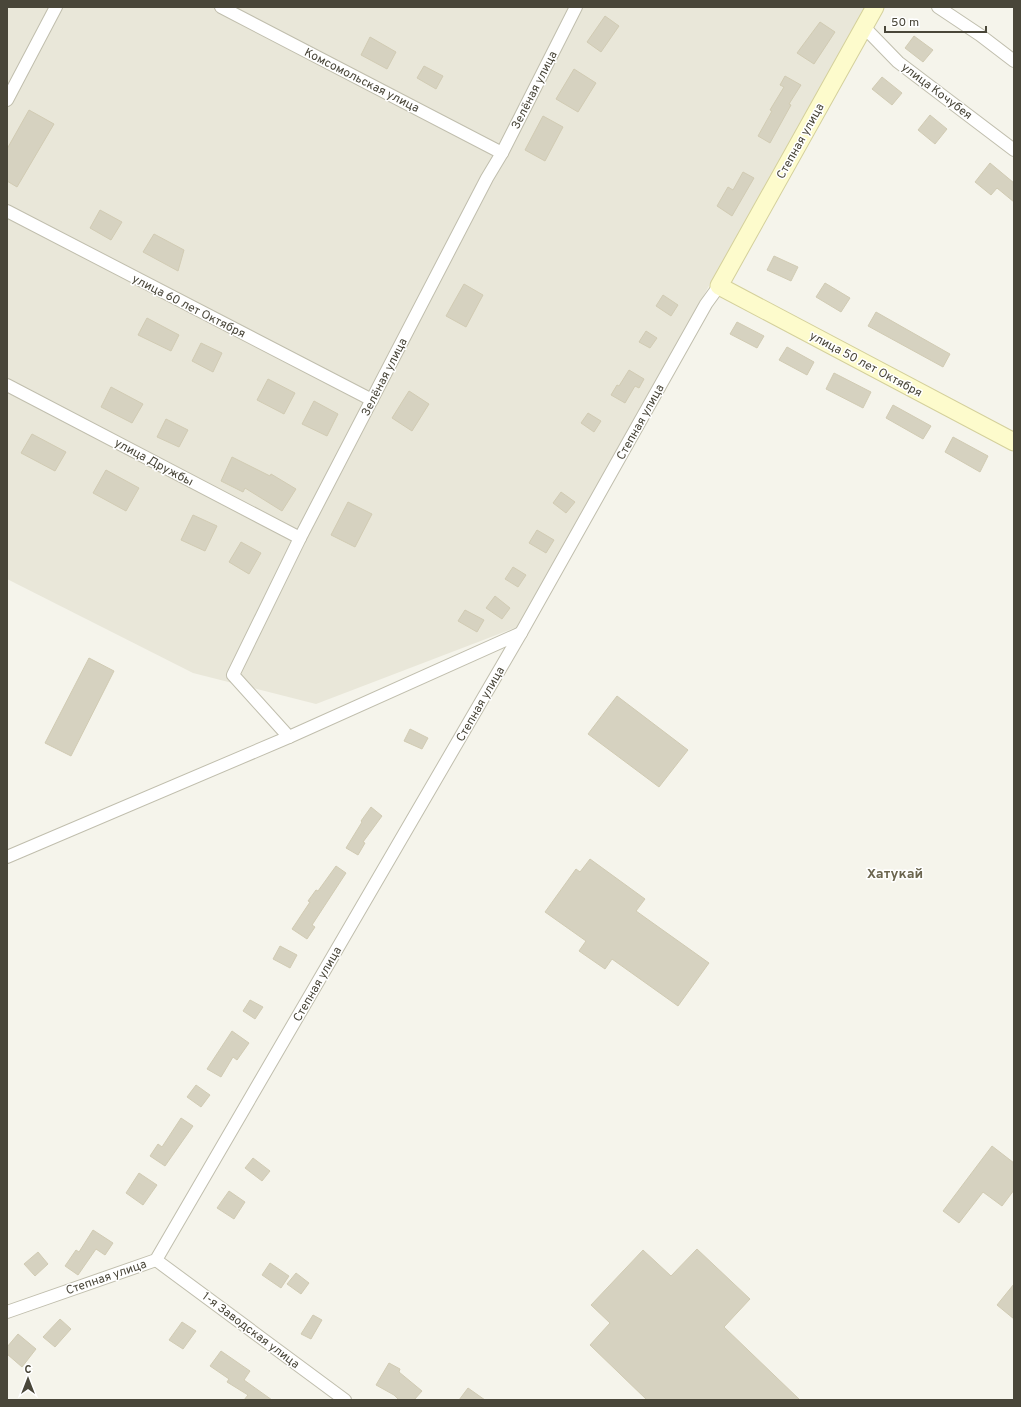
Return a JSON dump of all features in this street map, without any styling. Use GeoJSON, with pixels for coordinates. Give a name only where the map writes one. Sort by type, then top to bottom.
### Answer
{"type":"FeatureCollection","features":[{"type":"Feature","properties":{"kind":"street"},"geometry":{"type":"LineString","coordinates":[[7,100],[56,7]]}},
{"type":"Feature","properties":{"kind":"street","name":"Комсомольская улица"},"geometry":{"type":"LineString","coordinates":[[222,7],[502,153]]}},
{"type":"Feature","properties":{"kind":"street","name":"Зелёная улица"},"geometry":{"type":"LineString","coordinates":[[289,737],[233,675],[300,538],[487,178],[502,153],[576,7]]}},
{"type":"Feature","properties":{"kind":"street","name":"Степная улица"},"geometry":{"type":"LineString","coordinates":[[7,1312],[156,1260],[521,633],[706,304],[719,286],[876,7]]}},
{"type":"Feature","properties":{"kind":"street"},"geometry":{"type":"LineString","coordinates":[[938,7],[980,35],[1014,61]]}},
{"type":"Feature","properties":{"kind":"street","name":"улица Кочубея"},"geometry":{"type":"LineString","coordinates":[[864,27],[898,62],[1014,150]]}},
{"type":"Feature","properties":{"kind":"street","name":"улица 60 лет Октября"},"geometry":{"type":"LineString","coordinates":[[7,211],[372,400]]}},
{"type":"Feature","properties":{"kind":"street","name":"улица 50 лет Октября"},"geometry":{"type":"LineString","coordinates":[[719,286],[1014,442]]}},
{"type":"Feature","properties":{"kind":"street","name":"улица Дружбы"},"geometry":{"type":"LineString","coordinates":[[7,385],[300,538]]}},
{"type":"Feature","properties":{"kind":"street"},"geometry":{"type":"LineString","coordinates":[[7,857],[289,737],[521,633]]}},
{"type":"Feature","properties":{"kind":"street","name":"1-я Заводская улица"},"geometry":{"type":"LineString","coordinates":[[156,1260],[345,1400]]}},
{"type":"Feature","properties":{"kind":"shaded area"},"geometry":{"type":"Polygon","coordinates":[[[7,7],[866,7],[517,627],[316,704],[193,673],[7,579],[7,7]]]}},
{"type":"Feature","properties":{"kind":"building"},"geometry":{"type":"Polygon","coordinates":[[[605,16],[619,26],[601,52],[587,42],[605,16]]]}},
{"type":"Feature","properties":{"kind":"building"},"geometry":{"type":"Polygon","coordinates":[[[820,22],[835,32],[814,64],[797,53],[820,22]]]}},
{"type":"Feature","properties":{"kind":"building"},"geometry":{"type":"Polygon","coordinates":[[[914,36],[933,50],[923,62],[905,48],[914,36]]]}},
{"type":"Feature","properties":{"kind":"building"},"geometry":{"type":"Polygon","coordinates":[[[370,37],[396,52],[387,69],[361,55],[370,37]]]}},
{"type":"Feature","properties":{"kind":"building"},"geometry":{"type":"Polygon","coordinates":[[[424,66],[443,76],[436,89],[417,78],[424,66]]]}},
{"type":"Feature","properties":{"kind":"building"},"geometry":{"type":"Polygon","coordinates":[[[574,69],[596,83],[578,112],[556,99],[574,69]]]}},
{"type":"Feature","properties":{"kind":"building"},"geometry":{"type":"Polygon","coordinates":[[[785,76],[801,85],[789,104],[791,105],[770,143],[758,136],[772,111],[770,110],[784,87],[780,85],[785,76]]]}},
{"type":"Feature","properties":{"kind":"building"},"geometry":{"type":"Polygon","coordinates":[[[882,77],[902,93],[892,105],[872,89],[882,77]]]}},
{"type":"Feature","properties":{"kind":"building"},"geometry":{"type":"Polygon","coordinates":[[[29,110],[54,124],[17,187],[7,181],[7,149],[29,110]]]}},
{"type":"Feature","properties":{"kind":"building"},"geometry":{"type":"Polygon","coordinates":[[[930,115],[947,129],[935,144],[918,130],[930,115]]]}},
{"type":"Feature","properties":{"kind":"building"},"geometry":{"type":"Polygon","coordinates":[[[543,116],[563,127],[545,161],[525,150],[543,116]]]}},
{"type":"Feature","properties":{"kind":"building"},"geometry":{"type":"Polygon","coordinates":[[[990,163],[1014,183],[1014,202],[997,188],[991,195],[975,182],[990,163]]]}},
{"type":"Feature","properties":{"kind":"building"},"geometry":{"type":"Polygon","coordinates":[[[743,172],[754,178],[732,216],[717,206],[728,187],[733,190],[743,172]]]}},
{"type":"Feature","properties":{"kind":"building"},"geometry":{"type":"Polygon","coordinates":[[[100,210],[122,222],[111,240],[90,228],[100,210]]]}},
{"type":"Feature","properties":{"kind":"building"},"geometry":{"type":"Polygon","coordinates":[[[154,234],[184,250],[178,271],[143,252],[154,234]]]}},
{"type":"Feature","properties":{"kind":"building"},"geometry":{"type":"Polygon","coordinates":[[[774,256],[798,267],[791,281],[767,270],[774,256]]]}},
{"type":"Feature","properties":{"kind":"building"},"geometry":{"type":"Polygon","coordinates":[[[825,283],[850,298],[841,312],[816,297],[825,283]]]}},
{"type":"Feature","properties":{"kind":"building"},"geometry":{"type":"Polygon","coordinates":[[[464,284],[483,295],[466,327],[446,316],[464,284]]]}},
{"type":"Feature","properties":{"kind":"building"},"geometry":{"type":"Polygon","coordinates":[[[663,295],[678,305],[671,316],[656,306],[663,295]]]}},
{"type":"Feature","properties":{"kind":"building"},"geometry":{"type":"Polygon","coordinates":[[[876,312],[950,354],[943,367],[868,326],[876,312]]]}},
{"type":"Feature","properties":{"kind":"building"},"geometry":{"type":"Polygon","coordinates":[[[147,318],[179,335],[171,351],[138,335],[147,318]]]}},
{"type":"Feature","properties":{"kind":"building"},"geometry":{"type":"Polygon","coordinates":[[[737,322],[764,336],[757,348],[730,334],[737,322]]]}},
{"type":"Feature","properties":{"kind":"building"},"geometry":{"type":"Polygon","coordinates":[[[646,331],[657,338],[650,348],[639,342],[646,331]]]}},
{"type":"Feature","properties":{"kind":"building"},"geometry":{"type":"Polygon","coordinates":[[[201,343],[222,353],[213,372],[192,361],[201,343]]]}},
{"type":"Feature","properties":{"kind":"building"},"geometry":{"type":"Polygon","coordinates":[[[787,347],[814,362],[807,375],[779,360],[787,347]]]}},
{"type":"Feature","properties":{"kind":"building"},"geometry":{"type":"Polygon","coordinates":[[[629,370],[644,379],[639,388],[635,386],[625,403],[611,395],[617,385],[619,386],[629,370]]]}},
{"type":"Feature","properties":{"kind":"building"},"geometry":{"type":"Polygon","coordinates":[[[834,373],[871,392],[863,408],[826,389],[834,373]]]}},
{"type":"Feature","properties":{"kind":"building"},"geometry":{"type":"Polygon","coordinates":[[[268,379],[295,393],[284,414],[257,400],[268,379]]]}},
{"type":"Feature","properties":{"kind":"building"},"geometry":{"type":"Polygon","coordinates":[[[111,387],[143,404],[132,423],[101,407],[111,387]]]}},
{"type":"Feature","properties":{"kind":"building"},"geometry":{"type":"Polygon","coordinates":[[[409,391],[429,404],[412,431],[392,418],[409,391]]]}},
{"type":"Feature","properties":{"kind":"building"},"geometry":{"type":"Polygon","coordinates":[[[314,401],[338,414],[327,436],[302,424],[314,401]]]}},
{"type":"Feature","properties":{"kind":"building"},"geometry":{"type":"Polygon","coordinates":[[[893,405],[931,426],[923,439],[886,418],[893,405]]]}},
{"type":"Feature","properties":{"kind":"building"},"geometry":{"type":"Polygon","coordinates":[[[588,413],[601,421],[594,432],[581,423],[588,413]]]}},
{"type":"Feature","properties":{"kind":"building"},"geometry":{"type":"Polygon","coordinates":[[[166,419],[188,430],[179,447],[157,437],[166,419]]]}},
{"type":"Feature","properties":{"kind":"building"},"geometry":{"type":"Polygon","coordinates":[[[32,434],[66,452],[55,471],[21,453],[32,434]]]}},
{"type":"Feature","properties":{"kind":"building"},"geometry":{"type":"Polygon","coordinates":[[[953,437],[988,456],[980,472],[945,452],[953,437]]]}},
{"type":"Feature","properties":{"kind":"building"},"geometry":{"type":"Polygon","coordinates":[[[232,457],[270,476],[271,474],[296,489],[282,511],[245,488],[243,492],[221,481],[232,457]]]}},
{"type":"Feature","properties":{"kind":"building"},"geometry":{"type":"Polygon","coordinates":[[[106,470],[139,488],[126,511],[93,493],[106,470]]]}},
{"type":"Feature","properties":{"kind":"building"},"geometry":{"type":"Polygon","coordinates":[[[561,492],[575,502],[566,513],[553,503],[561,492]]]}},
{"type":"Feature","properties":{"kind":"building"},"geometry":{"type":"Polygon","coordinates":[[[348,502],[372,514],[355,547],[331,535],[348,502]]]}},
{"type":"Feature","properties":{"kind":"building"},"geometry":{"type":"Polygon","coordinates":[[[193,515],[217,526],[205,551],[181,540],[193,515]]]}},
{"type":"Feature","properties":{"kind":"building"},"geometry":{"type":"Polygon","coordinates":[[[537,530],[554,540],[546,553],[529,543],[537,530]]]}},
{"type":"Feature","properties":{"kind":"building"},"geometry":{"type":"Polygon","coordinates":[[[241,542],[261,553],[249,574],[229,562],[241,542]]]}},
{"type":"Feature","properties":{"kind":"building"},"geometry":{"type":"Polygon","coordinates":[[[513,567],[526,575],[518,587],[505,579],[513,567]]]}},
{"type":"Feature","properties":{"kind":"building"},"geometry":{"type":"Polygon","coordinates":[[[495,596],[510,608],[502,619],[486,608],[495,596]]]}},
{"type":"Feature","properties":{"kind":"building"},"geometry":{"type":"Polygon","coordinates":[[[465,610],[484,620],[477,632],[458,621],[465,610]]]}},
{"type":"Feature","properties":{"kind":"building"},"geometry":{"type":"Polygon","coordinates":[[[89,658],[114,671],[71,756],[45,743],[89,658]]]}},
{"type":"Feature","properties":{"kind":"building"},"geometry":{"type":"Polygon","coordinates":[[[617,696],[688,750],[659,787],[588,734],[617,696]]]}},
{"type":"Feature","properties":{"kind":"building"},"geometry":{"type":"Polygon","coordinates":[[[410,729],[428,738],[422,749],[404,741],[410,729]]]}},
{"type":"Feature","properties":{"kind":"building"},"geometry":{"type":"Polygon","coordinates":[[[371,807],[382,816],[363,842],[365,843],[358,855],[346,848],[362,822],[361,821],[371,807]]]}},
{"type":"Feature","properties":{"kind":"building"},"geometry":{"type":"Polygon","coordinates":[[[590,859],[645,899],[636,911],[709,963],[678,1006],[612,959],[605,969],[579,951],[586,941],[545,912],[576,869],[580,872],[590,859]]]}},
{"type":"Feature","properties":{"kind":"building"},"geometry":{"type":"Polygon","coordinates":[[[336,866],[346,873],[312,925],[315,927],[307,939],[292,929],[310,902],[308,901],[316,890],[318,891],[336,866]]]}},
{"type":"Feature","properties":{"kind":"building"},"geometry":{"type":"Polygon","coordinates":[[[280,946],[297,955],[290,968],[273,959],[280,946]]]}},
{"type":"Feature","properties":{"kind":"building"},"geometry":{"type":"Polygon","coordinates":[[[250,1000],[263,1007],[255,1019],[243,1011],[250,1000]]]}},
{"type":"Feature","properties":{"kind":"building"},"geometry":{"type":"Polygon","coordinates":[[[232,1031],[249,1043],[237,1060],[233,1057],[221,1077],[207,1069],[232,1031]]]}},
{"type":"Feature","properties":{"kind":"building"},"geometry":{"type":"Polygon","coordinates":[[[196,1085],[210,1095],[201,1107],[187,1097],[196,1085]]]}},
{"type":"Feature","properties":{"kind":"building"},"geometry":{"type":"Polygon","coordinates":[[[181,1118],[193,1126],[165,1166],[150,1156],[158,1144],[162,1147],[181,1118]]]}},
{"type":"Feature","properties":{"kind":"building"},"geometry":{"type":"Polygon","coordinates":[[[992,1146],[1014,1163],[1014,1190],[1002,1206],[983,1192],[959,1223],[943,1211],[992,1146]]]}},
{"type":"Feature","properties":{"kind":"building"},"geometry":{"type":"Polygon","coordinates":[[[253,1158],[270,1171],[262,1181],[245,1168],[253,1158]]]}},
{"type":"Feature","properties":{"kind":"building"},"geometry":{"type":"Polygon","coordinates":[[[139,1173],[157,1185],[143,1205],[126,1193],[139,1173]]]}},
{"type":"Feature","properties":{"kind":"building"},"geometry":{"type":"Polygon","coordinates":[[[229,1191],[245,1202],[234,1219],[217,1208],[229,1191]]]}},
{"type":"Feature","properties":{"kind":"building"},"geometry":{"type":"Polygon","coordinates":[[[93,1230],[113,1243],[105,1255],[96,1249],[78,1275],[65,1266],[76,1250],[79,1252],[93,1230]]]}},
{"type":"Feature","properties":{"kind":"building"},"geometry":{"type":"Polygon","coordinates":[[[697,1249],[750,1299],[724,1327],[800,1400],[647,1400],[590,1345],[610,1323],[591,1305],[643,1250],[671,1276],[697,1249]]]}},
{"type":"Feature","properties":{"kind":"building"},"geometry":{"type":"Polygon","coordinates":[[[38,1252],[48,1264],[35,1276],[24,1264],[38,1252]]]}},
{"type":"Feature","properties":{"kind":"building"},"geometry":{"type":"Polygon","coordinates":[[[270,1263],[289,1276],[281,1288],[262,1275],[270,1263]]]}},
{"type":"Feature","properties":{"kind":"building"},"geometry":{"type":"Polygon","coordinates":[[[296,1273],[309,1283],[301,1294],[287,1284],[296,1273]]]}},
{"type":"Feature","properties":{"kind":"building"},"geometry":{"type":"Polygon","coordinates":[[[1014,1284],[1014,1319],[997,1305],[1014,1284]]]}},
{"type":"Feature","properties":{"kind":"building"},"geometry":{"type":"Polygon","coordinates":[[[313,1315],[322,1320],[311,1339],[301,1334],[313,1315]]]}},
{"type":"Feature","properties":{"kind":"building"},"geometry":{"type":"Polygon","coordinates":[[[60,1319],[71,1329],[55,1347],[43,1337],[60,1319]]]}},
{"type":"Feature","properties":{"kind":"building"},"geometry":{"type":"Polygon","coordinates":[[[182,1322],[196,1331],[183,1349],[169,1340],[182,1322]]]}},
{"type":"Feature","properties":{"kind":"building"},"geometry":{"type":"Polygon","coordinates":[[[18,1334],[36,1349],[22,1367],[7,1354],[7,1347],[18,1334]]]}},
{"type":"Feature","properties":{"kind":"building"},"geometry":{"type":"Polygon","coordinates":[[[221,1351],[250,1371],[244,1380],[272,1400],[244,1400],[248,1395],[227,1382],[229,1379],[210,1366],[221,1351]]]}},
{"type":"Feature","properties":{"kind":"building"},"geometry":{"type":"Polygon","coordinates":[[[389,1363],[400,1369],[399,1372],[422,1391],[414,1400],[399,1400],[394,1395],[376,1385],[389,1363]]]}},
{"type":"Feature","properties":{"kind":"building"},"geometry":{"type":"Polygon","coordinates":[[[468,1388],[485,1400],[459,1400],[468,1388]]]}},
{"type":"Feature","properties":{"kind":"district","name":"Хатукай"},"geometry":{"type":"Point","coordinates":[895,873]}}]}
